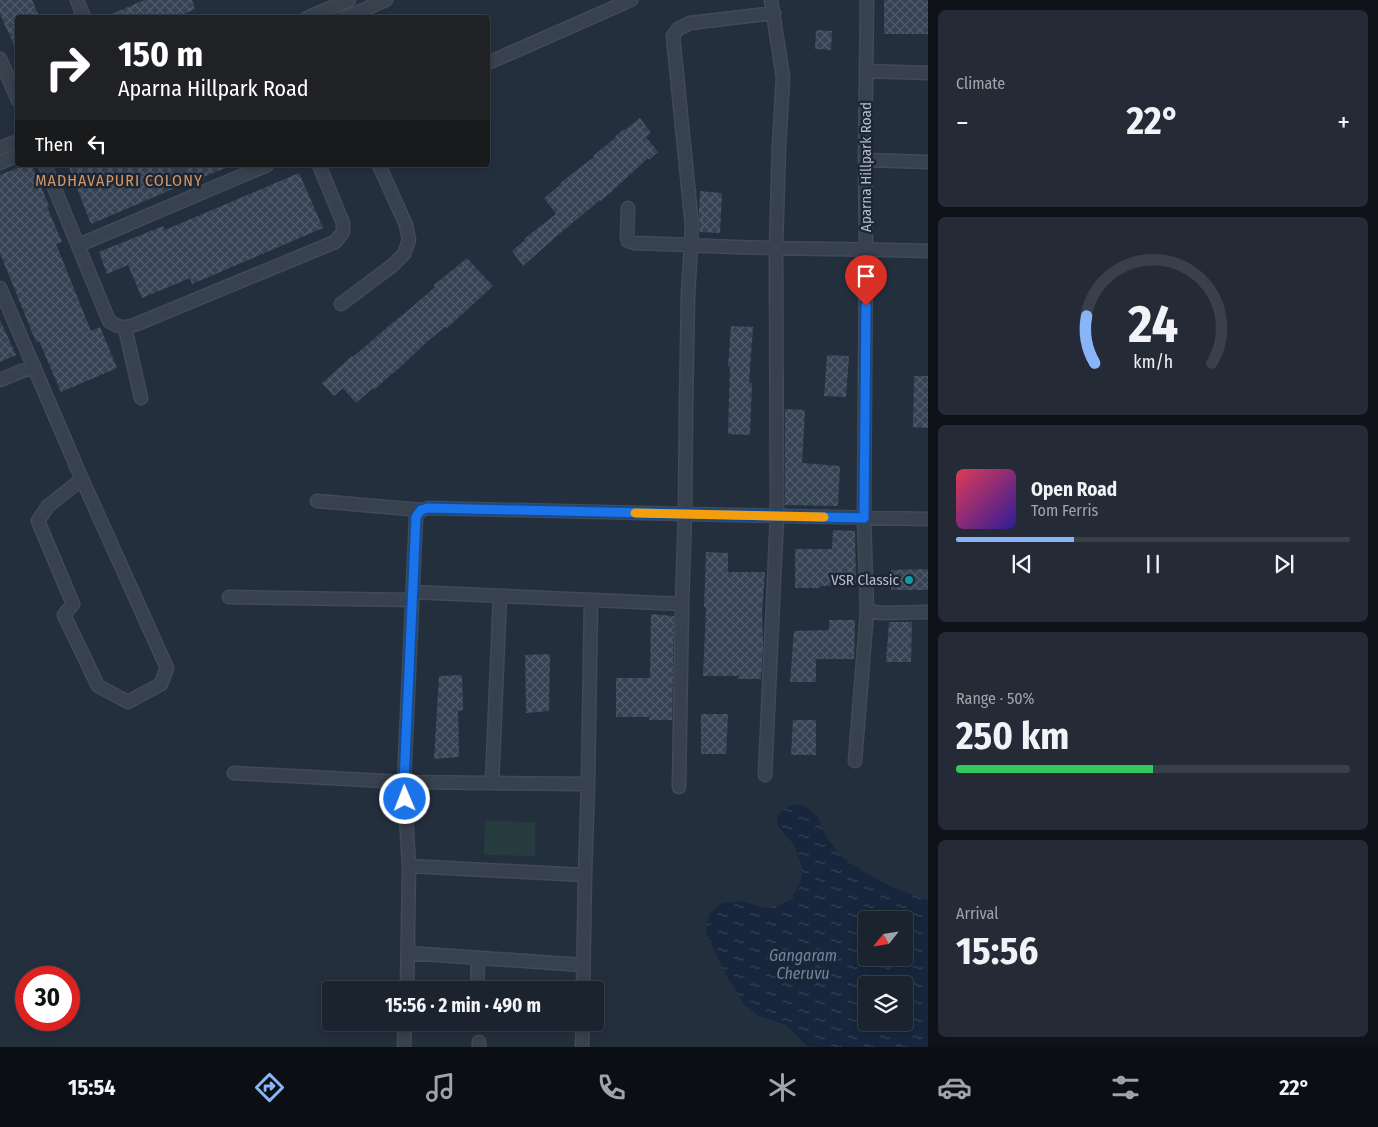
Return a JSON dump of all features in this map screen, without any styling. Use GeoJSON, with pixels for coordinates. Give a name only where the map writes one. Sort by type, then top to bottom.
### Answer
{"type":"FeatureCollection","features":[{"type":"Feature","properties":{"kind":"street"},"geometry":{"type":"LineString","coordinates":[[76,0],[83,15]]}},
{"type":"Feature","properties":{"kind":"street"},"geometry":{"type":"LineString","coordinates":[[313,15],[336,3],[349,0]]}},
{"type":"Feature","properties":{"kind":"street"},"geometry":{"type":"LineString","coordinates":[[351,15],[386,0]]}},
{"type":"Feature","properties":{"kind":"street"},"geometry":{"type":"LineString","coordinates":[[490,62],[631,0]]}},
{"type":"Feature","properties":{"kind":"street"},"geometry":{"type":"LineString","coordinates":[[765,775],[777,516],[776,248],[783,77],[771,0]]}},
{"type":"Feature","properties":{"kind":"street","name":"Aparna Hillpark Road"},"geometry":{"type":"LineString","coordinates":[[855,761],[867,611],[864,518],[867,0]]}},
{"type":"Feature","properties":{"kind":"street"},"geometry":{"type":"LineString","coordinates":[[336,3],[342,15]]}},
{"type":"Feature","properties":{"kind":"street"},"geometry":{"type":"LineString","coordinates":[[679,787],[688,295],[692,226],[673,36],[678,29],[690,23],[774,13]]}},
{"type":"Feature","properties":{"kind":"street"},"geometry":{"type":"LineString","coordinates":[[0,59],[15,93]]}},
{"type":"Feature","properties":{"kind":"street"},"geometry":{"type":"LineString","coordinates":[[866,71],[928,73]]}},
{"type":"Feature","properties":{"kind":"street"},"geometry":{"type":"LineString","coordinates":[[15,142],[0,148],[2,162],[15,156]]}},
{"type":"Feature","properties":{"kind":"street"},"geometry":{"type":"LineString","coordinates":[[865,160],[928,162]]}},
{"type":"Feature","properties":{"kind":"street"},"geometry":{"type":"LineString","coordinates":[[46,167],[109,321],[124,328],[335,242],[343,232],[343,223],[320,167]]}},
{"type":"Feature","properties":{"kind":"street"},"geometry":{"type":"LineString","coordinates":[[79,245],[262,167]]}},
{"type":"Feature","properties":{"kind":"street"},"geometry":{"type":"LineString","coordinates":[[341,304],[404,254],[408,240],[406,225],[380,167]]}},
{"type":"Feature","properties":{"kind":"street"},"geometry":{"type":"LineString","coordinates":[[628,208],[627,236],[628,241],[634,243],[928,251]]}},
{"type":"Feature","properties":{"kind":"street"},"geometry":{"type":"LineString","coordinates":[[0,288],[82,479],[167,668],[161,684],[128,702],[98,686],[64,614],[73,604],[38,522],[48,506],[82,479]]}},
{"type":"Feature","properties":{"kind":"street"},"geometry":{"type":"LineString","coordinates":[[124,328],[142,398]]}},
{"type":"Feature","properties":{"kind":"street"},"geometry":{"type":"LineString","coordinates":[[0,380],[34,366]]}},
{"type":"Feature","properties":{"kind":"street"},"geometry":{"type":"LineString","coordinates":[[317,501],[421,510],[428,508],[928,519]]}},
{"type":"Feature","properties":{"kind":"street"},"geometry":{"type":"LineString","coordinates":[[407,981],[409,866],[404,782],[416,517],[421,510]]}},
{"type":"Feature","properties":{"kind":"street"},"geometry":{"type":"LineString","coordinates":[[229,597],[500,596],[682,604]]}},
{"type":"Feature","properties":{"kind":"street"},"geometry":{"type":"LineString","coordinates":[[492,783],[500,596]]}},
{"type":"Feature","properties":{"kind":"street"},"geometry":{"type":"LineString","coordinates":[[583,981],[591,600]]}},
{"type":"Feature","properties":{"kind":"street"},"geometry":{"type":"LineString","coordinates":[[867,611],[882,613],[928,612]]}},
{"type":"Feature","properties":{"kind":"street"},"geometry":{"type":"LineString","coordinates":[[234,773],[404,782],[588,784]]}},
{"type":"Feature","properties":{"kind":"street"},"geometry":{"type":"LineString","coordinates":[[409,866],[585,875]]}},
{"type":"Feature","properties":{"kind":"street"},"geometry":{"type":"LineString","coordinates":[[408,953],[583,965]]}},
{"type":"Feature","properties":{"kind":"street"},"geometry":{"type":"LineString","coordinates":[[477,981],[478,958]]}},
{"type":"Feature","properties":{"kind":"street"},"geometry":{"type":"LineString","coordinates":[[404,1047],[405,1031]]}},
{"type":"Feature","properties":{"kind":"street"},"geometry":{"type":"LineString","coordinates":[[582,1047],[583,1031]]}},
{"type":"Feature","properties":{"kind":"green space"},"geometry":{"type":"Polygon","coordinates":[[[485,821],[535,822],[535,856],[484,855],[485,821]]]}},
{"type":"Feature","properties":{"kind":"water","name":"Gangaram Cheruvu"},"geometry":{"type":"Polygon","coordinates":[[[794,804],[805,806],[818,817],[826,836],[840,856],[894,888],[928,900],[928,1047],[808,1047],[786,1025],[758,1016],[744,1004],[726,975],[706,933],[709,914],[722,903],[742,901],[764,908],[780,905],[792,898],[801,880],[802,866],[794,845],[778,826],[777,817],[781,811],[794,804]]]}},
{"type":"Feature","properties":{"kind":"building"},"geometry":{"type":"Polygon","coordinates":[[[0,0],[32,0],[39,15],[15,15],[15,47],[0,14],[0,0]]]}},
{"type":"Feature","properties":{"kind":"building"},"geometry":{"type":"Polygon","coordinates":[[[144,0],[192,0],[195,9],[182,15],[110,15],[144,0]]]}},
{"type":"Feature","properties":{"kind":"building"},"geometry":{"type":"Polygon","coordinates":[[[884,0],[928,0],[928,34],[884,34],[884,0]]]}},
{"type":"Feature","properties":{"kind":"building"},"geometry":{"type":"Polygon","coordinates":[[[816,30],[832,31],[831,50],[815,49],[816,30]]]}},
{"type":"Feature","properties":{"kind":"building"},"geometry":{"type":"Polygon","coordinates":[[[640,118],[651,133],[646,137],[658,152],[649,160],[648,158],[601,201],[523,266],[512,251],[556,214],[544,198],[594,157],[615,136],[640,118]]]}},
{"type":"Feature","properties":{"kind":"building"},"geometry":{"type":"Polygon","coordinates":[[[20,167],[33,167],[62,242],[56,244],[91,331],[100,327],[117,368],[61,392],[39,341],[36,342],[0,253],[0,175],[20,167]]]}},
{"type":"Feature","properties":{"kind":"building"},"geometry":{"type":"Polygon","coordinates":[[[69,167],[170,167],[174,178],[181,182],[187,179],[189,175],[187,167],[228,167],[196,179],[91,224],[69,167]]]}},
{"type":"Feature","properties":{"kind":"building"},"geometry":{"type":"Polygon","coordinates":[[[299,173],[323,228],[192,284],[190,278],[142,298],[128,265],[107,274],[99,252],[163,226],[165,230],[299,173]]]}},
{"type":"Feature","properties":{"kind":"building"},"geometry":{"type":"Polygon","coordinates":[[[700,191],[722,193],[720,233],[700,232],[700,191]]]}},
{"type":"Feature","properties":{"kind":"building"},"geometry":{"type":"Polygon","coordinates":[[[467,258],[493,286],[447,328],[445,327],[428,341],[394,373],[356,403],[343,388],[334,396],[322,383],[467,258]]]}},
{"type":"Feature","properties":{"kind":"building"},"geometry":{"type":"Polygon","coordinates":[[[0,320],[16,355],[0,362],[0,320]]]}},
{"type":"Feature","properties":{"kind":"building"},"geometry":{"type":"Polygon","coordinates":[[[731,326],[753,327],[749,383],[752,383],[750,435],[728,434],[730,367],[728,367],[731,326]]]}},
{"type":"Feature","properties":{"kind":"building"},"geometry":{"type":"Polygon","coordinates":[[[827,355],[849,356],[846,397],[824,396],[827,355]]]}},
{"type":"Feature","properties":{"kind":"building"},"geometry":{"type":"Polygon","coordinates":[[[914,376],[928,376],[928,428],[913,427],[914,376]]]}},
{"type":"Feature","properties":{"kind":"building"},"geometry":{"type":"Polygon","coordinates":[[[785,409],[805,410],[802,463],[840,466],[838,506],[785,505],[785,409]]]}},
{"type":"Feature","properties":{"kind":"building"},"geometry":{"type":"Polygon","coordinates":[[[833,530],[855,531],[856,585],[795,588],[795,549],[832,549],[833,530]]]}},
{"type":"Feature","properties":{"kind":"building"},"geometry":{"type":"Polygon","coordinates":[[[706,552],[728,553],[728,572],[765,572],[762,611],[763,646],[761,679],[738,679],[739,676],[703,676],[706,552]]]}},
{"type":"Feature","properties":{"kind":"building","name":"VSR Classic"},"geometry":{"type":"Polygon","coordinates":[[[928,569],[928,590],[891,590],[891,570],[928,569]]]}},
{"type":"Feature","properties":{"kind":"building"},"geometry":{"type":"Polygon","coordinates":[[[651,614],[674,616],[672,720],[649,720],[649,717],[616,717],[616,678],[650,678],[651,614]]]}},
{"type":"Feature","properties":{"kind":"building"},"geometry":{"type":"Polygon","coordinates":[[[829,620],[855,620],[854,659],[816,659],[816,682],[790,682],[794,631],[829,630],[829,620]]]}},
{"type":"Feature","properties":{"kind":"building"},"geometry":{"type":"Polygon","coordinates":[[[889,622],[912,622],[911,662],[886,662],[889,622]]]}},
{"type":"Feature","properties":{"kind":"building"},"geometry":{"type":"Polygon","coordinates":[[[550,654],[549,711],[526,713],[525,655],[550,654]]]}},
{"type":"Feature","properties":{"kind":"building"},"geometry":{"type":"Polygon","coordinates":[[[462,675],[463,710],[458,711],[459,757],[434,759],[439,676],[462,675]]]}},
{"type":"Feature","properties":{"kind":"building"},"geometry":{"type":"Polygon","coordinates":[[[701,714],[728,714],[726,754],[701,754],[701,714]]]}},
{"type":"Feature","properties":{"kind":"building"},"geometry":{"type":"Polygon","coordinates":[[[793,720],[816,720],[816,755],[791,755],[793,720]]]}},
{"type":"Feature","properties":{"kind":"slow traffic"},"geometry":{"type":"LineString","coordinates":[[635,513],[824,517]]}},
{"type":"Feature","properties":{"kind":"place","name":"VSR Classic"},"geometry":{"type":"Point","coordinates":[909,580]}},
{"type":"Feature","properties":{"kind":"district","name":"MADHAVAPURI COLONY"},"geometry":{"type":"Point","coordinates":[119,180]}},
{"type":"Feature","properties":{"kind":"route"},"geometry":{"type":"LineString","coordinates":[[405,799],[404,782],[416,517],[421,510],[428,508],[498,509],[864,518],[866,306]]}}]}
